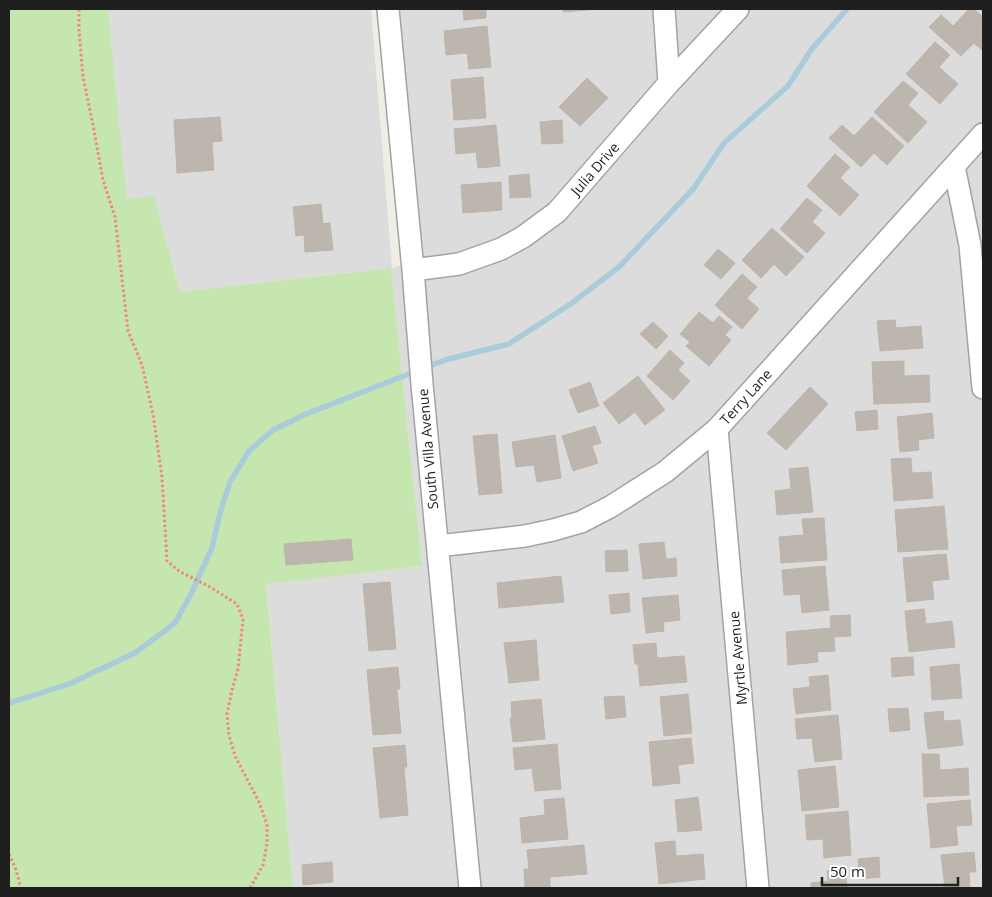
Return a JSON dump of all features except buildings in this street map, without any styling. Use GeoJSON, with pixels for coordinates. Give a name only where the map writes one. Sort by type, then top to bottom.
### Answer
{"type":"FeatureCollection","features":[{"type":"Feature","properties":{"kind":"street","name":"South Villa Avenue"},"geometry":{"type":"LineString","coordinates":[[388,9],[470,888]]}},
{"type":"Feature","properties":{"kind":"street"},"geometry":{"type":"LineString","coordinates":[[664,9],[669,83]]}},
{"type":"Feature","properties":{"kind":"street","name":"Julia Drive"},"geometry":{"type":"LineString","coordinates":[[413,270],[459,264],[501,249],[558,212],[669,83],[738,9]]}},
{"type":"Feature","properties":{"kind":"street","name":"Terry Lane"},"geometry":{"type":"LineString","coordinates":[[438,546],[525,536],[581,522],[610,507],[665,472],[717,428],[983,134]]}},
{"type":"Feature","properties":{"kind":"street"},"geometry":{"type":"LineString","coordinates":[[954,166],[970,245],[983,388]]}},
{"type":"Feature","properties":{"kind":"street","name":"Myrtle Avenue"},"geometry":{"type":"LineString","coordinates":[[717,428],[758,888]]}},
{"type":"Feature","properties":{"kind":"path"},"geometry":{"type":"LineString","coordinates":[[79,9],[78,30],[83,77],[103,180],[115,217],[128,331],[142,365],[153,414],[162,477],[167,561],[178,571],[210,587],[237,604],[242,619],[238,669],[227,714],[229,735],[235,756],[258,802],[266,825],[267,844],[263,865],[250,888]]}},
{"type":"Feature","properties":{"kind":"path"},"geometry":{"type":"LineString","coordinates":[[9,854],[16,867],[21,888]]}},
{"type":"Feature","properties":{"kind":"shaded area"},"geometry":{"type":"Polygon","coordinates":[[[108,9],[371,9],[392,268],[422,261],[396,9],[983,9],[983,888],[293,888],[266,583],[422,566],[391,268],[180,292],[154,197],[127,200],[108,9]]]}},
{"type":"Feature","properties":{"kind":"green space"},"geometry":{"type":"Polygon","coordinates":[[[9,9],[108,9],[127,199],[154,196],[180,292],[391,268],[422,566],[266,584],[293,888],[9,888],[9,9]]]}},
{"type":"Feature","properties":{"kind":"waterway"},"geometry":{"type":"LineString","coordinates":[[9,703],[69,684],[135,653],[175,623],[191,594],[212,548],[230,482],[249,451],[273,430],[306,414],[445,360],[509,344],[572,303],[619,267],[694,188],[724,143],[788,86],[811,50],[847,9]]}}]}
